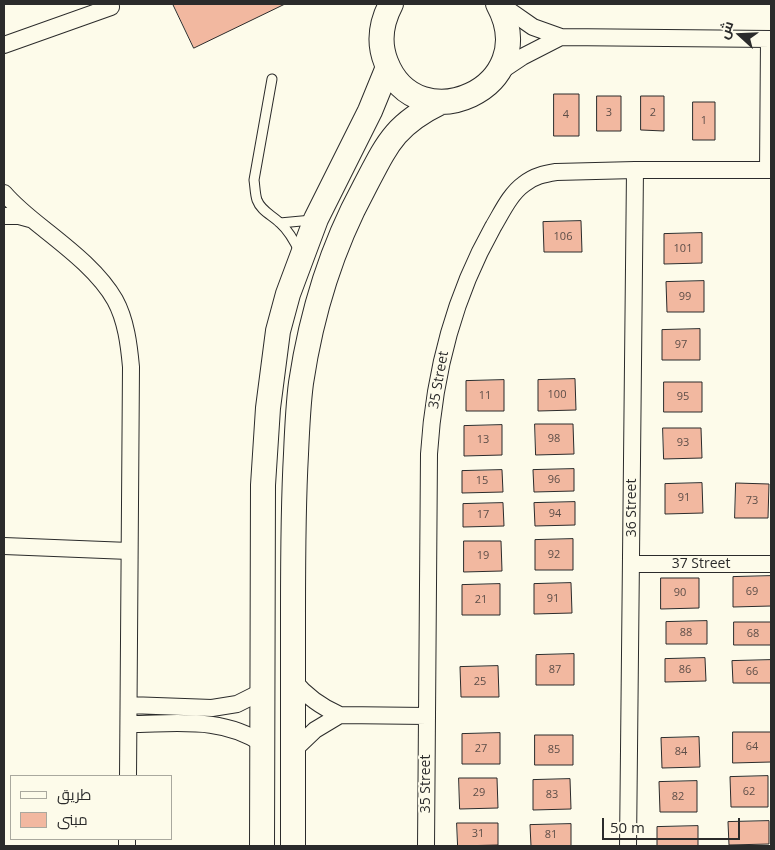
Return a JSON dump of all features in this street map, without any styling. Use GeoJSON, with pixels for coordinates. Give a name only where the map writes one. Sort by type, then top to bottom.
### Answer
{"type":"FeatureCollection","features":[{"type":"Feature","properties":{"kind":"street"},"geometry":{"type":"LineString","coordinates":[[391,4],[385,16],[381,42],[383,55],[388,67],[397,81],[410,92],[420,97],[441,102],[467,98],[479,92],[498,73],[522,57],[561,38]]}},
{"type":"Feature","properties":{"kind":"street"},"geometry":{"type":"LineString","coordinates":[[499,4],[533,26],[561,38],[770,39],[770,170]]}},
{"type":"Feature","properties":{"kind":"street"},"geometry":{"type":"LineString","coordinates":[[498,73],[507,50],[508,37],[507,24],[499,4]]}},
{"type":"Feature","properties":{"kind":"street"},"geometry":{"type":"LineString","coordinates":[[4,45],[111,7]]}},
{"type":"Feature","properties":{"kind":"street"},"geometry":{"type":"LineString","coordinates":[[262,846],[262,522],[269,398],[278,331],[301,255],[316,219],[370,111],[388,67]]}},
{"type":"Feature","properties":{"kind":"street"},"geometry":{"type":"LineString","coordinates":[[294,846],[293,538],[301,384],[317,309],[341,237],[356,202],[387,144],[398,131],[411,119],[441,102]]}},
{"type":"Feature","properties":{"kind":"street","name":"36 Street"},"geometry":{"type":"LineString","coordinates":[[628,846],[634,170]]}},
{"type":"Feature","properties":{"kind":"street","name":"35 Street"},"geometry":{"type":"LineString","coordinates":[[426,846],[429,454],[431,428],[440,366],[451,324],[459,299],[480,250],[506,205],[522,185],[532,178],[556,172],[770,170]]}},
{"type":"Feature","properties":{"kind":"street"},"geometry":{"type":"LineString","coordinates":[[4,194],[30,219],[51,234],[105,285],[116,301],[127,335],[130,367],[128,775]]}},
{"type":"Feature","properties":{"kind":"street"},"geometry":{"type":"LineString","coordinates":[[4,216],[19,216],[30,219]]}},
{"type":"Feature","properties":{"kind":"street"},"geometry":{"type":"LineString","coordinates":[[4,546],[129,551]]}},
{"type":"Feature","properties":{"kind":"street","name":"37 Street"},"geometry":{"type":"LineString","coordinates":[[632,564],[771,564]]}},
{"type":"Feature","properties":{"kind":"street"},"geometry":{"type":"LineString","coordinates":[[293,680],[309,698],[340,715],[427,716]]}},
{"type":"Feature","properties":{"kind":"street"},"geometry":{"type":"LineString","coordinates":[[129,704],[212,708],[238,704],[261,692]]}},
{"type":"Feature","properties":{"kind":"street"},"geometry":{"type":"LineString","coordinates":[[293,750],[315,730],[340,715]]}},
{"type":"Feature","properties":{"kind":"street"},"geometry":{"type":"LineString","coordinates":[[129,724],[212,724],[239,730],[263,744]]}},
{"type":"Feature","properties":{"kind":"lane"},"geometry":{"type":"LineString","coordinates":[[272,79],[254,180],[258,201],[265,212],[280,223],[292,238],[301,255]]}},
{"type":"Feature","properties":{"kind":"lane"},"geometry":{"type":"LineString","coordinates":[[280,223],[316,219]]}},
{"type":"Feature","properties":{"kind":"building"},"geometry":{"type":"Polygon","coordinates":[[[173,4],[285,4],[194,48],[173,4]]]}},
{"type":"Feature","properties":{"kind":"building"},"geometry":{"type":"Polygon","coordinates":[[[554,94],[579,94],[579,136],[554,136],[554,94]]]}},
{"type":"Feature","properties":{"kind":"building"},"geometry":{"type":"Polygon","coordinates":[[[597,96],[621,96],[621,131],[597,131],[597,96]]]}},
{"type":"Feature","properties":{"kind":"building"},"geometry":{"type":"Polygon","coordinates":[[[641,96],[664,96],[664,131],[641,130],[641,96]]]}},
{"type":"Feature","properties":{"kind":"building"},"geometry":{"type":"Polygon","coordinates":[[[693,102],[715,102],[715,140],[693,140],[693,102]]]}},
{"type":"Feature","properties":{"kind":"building"},"geometry":{"type":"Polygon","coordinates":[[[581,221],[582,252],[544,252],[543,222],[581,221]]]}},
{"type":"Feature","properties":{"kind":"building"},"geometry":{"type":"Polygon","coordinates":[[[702,233],[702,263],[664,264],[664,234],[702,233]]]}},
{"type":"Feature","properties":{"kind":"building"},"geometry":{"type":"Polygon","coordinates":[[[704,281],[704,312],[667,312],[666,282],[704,281]]]}},
{"type":"Feature","properties":{"kind":"building"},"geometry":{"type":"Polygon","coordinates":[[[700,329],[700,360],[662,360],[662,330],[700,329]]]}},
{"type":"Feature","properties":{"kind":"building"},"geometry":{"type":"Polygon","coordinates":[[[575,379],[576,410],[538,411],[538,380],[575,379]]]}},
{"type":"Feature","properties":{"kind":"building"},"geometry":{"type":"Polygon","coordinates":[[[504,380],[504,411],[466,411],[466,381],[504,380]]]}},
{"type":"Feature","properties":{"kind":"building"},"geometry":{"type":"Polygon","coordinates":[[[664,382],[702,382],[702,412],[664,412],[664,382]]]}},
{"type":"Feature","properties":{"kind":"building"},"geometry":{"type":"Polygon","coordinates":[[[535,424],[573,424],[574,454],[536,455],[535,424]]]}},
{"type":"Feature","properties":{"kind":"building"},"geometry":{"type":"Polygon","coordinates":[[[502,425],[502,455],[464,456],[464,426],[502,425]]]}},
{"type":"Feature","properties":{"kind":"building"},"geometry":{"type":"Polygon","coordinates":[[[663,428],[701,428],[702,458],[664,459],[663,428]]]}},
{"type":"Feature","properties":{"kind":"building"},"geometry":{"type":"Polygon","coordinates":[[[574,469],[574,491],[534,492],[533,470],[574,469]]]}},
{"type":"Feature","properties":{"kind":"building"},"geometry":{"type":"Polygon","coordinates":[[[502,470],[503,492],[462,493],[462,471],[502,470]]]}},
{"type":"Feature","properties":{"kind":"building"},"geometry":{"type":"Polygon","coordinates":[[[702,483],[703,513],[665,514],[665,484],[702,483]]]}},
{"type":"Feature","properties":{"kind":"building"},"geometry":{"type":"Polygon","coordinates":[[[736,483],[769,484],[768,518],[735,518],[736,483]]]}},
{"type":"Feature","properties":{"kind":"building"},"geometry":{"type":"Polygon","coordinates":[[[575,502],[575,525],[535,526],[534,503],[575,502]]]}},
{"type":"Feature","properties":{"kind":"building"},"geometry":{"type":"Polygon","coordinates":[[[503,503],[504,526],[463,527],[463,504],[503,503]]]}},
{"type":"Feature","properties":{"kind":"building"},"geometry":{"type":"Polygon","coordinates":[[[573,539],[573,570],[535,570],[535,540],[573,539]]]}},
{"type":"Feature","properties":{"kind":"building"},"geometry":{"type":"Polygon","coordinates":[[[464,541],[501,541],[502,571],[464,572],[464,541]]]}},
{"type":"Feature","properties":{"kind":"building"},"geometry":{"type":"Polygon","coordinates":[[[771,576],[771,606],[733,607],[733,577],[771,576]]]}},
{"type":"Feature","properties":{"kind":"building"},"geometry":{"type":"Polygon","coordinates":[[[661,578],[699,578],[699,608],[661,609],[661,578]]]}},
{"type":"Feature","properties":{"kind":"building"},"geometry":{"type":"Polygon","coordinates":[[[571,583],[572,613],[534,614],[534,584],[571,583]]]}},
{"type":"Feature","properties":{"kind":"building"},"geometry":{"type":"Polygon","coordinates":[[[500,584],[500,615],[462,615],[462,585],[500,584]]]}},
{"type":"Feature","properties":{"kind":"building"},"geometry":{"type":"Polygon","coordinates":[[[707,621],[707,644],[666,644],[666,622],[707,621]]]}},
{"type":"Feature","properties":{"kind":"building"},"geometry":{"type":"Polygon","coordinates":[[[734,622],[771,622],[771,645],[734,645],[734,622]]]}},
{"type":"Feature","properties":{"kind":"building"},"geometry":{"type":"Polygon","coordinates":[[[574,654],[574,685],[536,685],[536,655],[574,654]]]}},
{"type":"Feature","properties":{"kind":"building"},"geometry":{"type":"Polygon","coordinates":[[[705,658],[706,681],[665,682],[665,659],[705,658]]]}},
{"type":"Feature","properties":{"kind":"building"},"geometry":{"type":"Polygon","coordinates":[[[771,660],[771,683],[733,683],[732,661],[771,660]]]}},
{"type":"Feature","properties":{"kind":"building"},"geometry":{"type":"Polygon","coordinates":[[[498,666],[499,697],[461,697],[460,667],[498,666]]]}},
{"type":"Feature","properties":{"kind":"building"},"geometry":{"type":"Polygon","coordinates":[[[733,732],[771,732],[771,762],[733,763],[733,732]]]}},
{"type":"Feature","properties":{"kind":"building"},"geometry":{"type":"Polygon","coordinates":[[[500,733],[500,764],[462,764],[462,734],[500,733]]]}},
{"type":"Feature","properties":{"kind":"building"},"geometry":{"type":"Polygon","coordinates":[[[535,735],[573,735],[573,765],[535,765],[535,735]]]}},
{"type":"Feature","properties":{"kind":"building"},"geometry":{"type":"Polygon","coordinates":[[[699,737],[700,767],[662,768],[661,738],[699,737]]]}},
{"type":"Feature","properties":{"kind":"building"},"geometry":{"type":"Polygon","coordinates":[[[768,776],[768,807],[731,807],[730,777],[768,776]]]}},
{"type":"Feature","properties":{"kind":"building"},"geometry":{"type":"Polygon","coordinates":[[[459,778],[497,778],[498,808],[460,809],[459,778]]]}},
{"type":"Feature","properties":{"kind":"building"},"geometry":{"type":"Polygon","coordinates":[[[570,779],[571,809],[533,810],[533,780],[570,779]]]}},
{"type":"Feature","properties":{"kind":"building"},"geometry":{"type":"Polygon","coordinates":[[[697,781],[697,812],[660,812],[659,782],[697,781]]]}},
{"type":"Feature","properties":{"kind":"building"},"geometry":{"type":"Polygon","coordinates":[[[769,821],[769,844],[729,845],[728,822],[769,821]]]}},
{"type":"Feature","properties":{"kind":"building"},"geometry":{"type":"Polygon","coordinates":[[[457,823],[498,823],[498,845],[458,846],[457,823]]]}},
{"type":"Feature","properties":{"kind":"building"},"geometry":{"type":"Polygon","coordinates":[[[571,824],[571,846],[531,846],[530,825],[571,824]]]}},
{"type":"Feature","properties":{"kind":"building"},"geometry":{"type":"Polygon","coordinates":[[[698,826],[698,846],[657,846],[657,827],[698,826]]]}}]}
